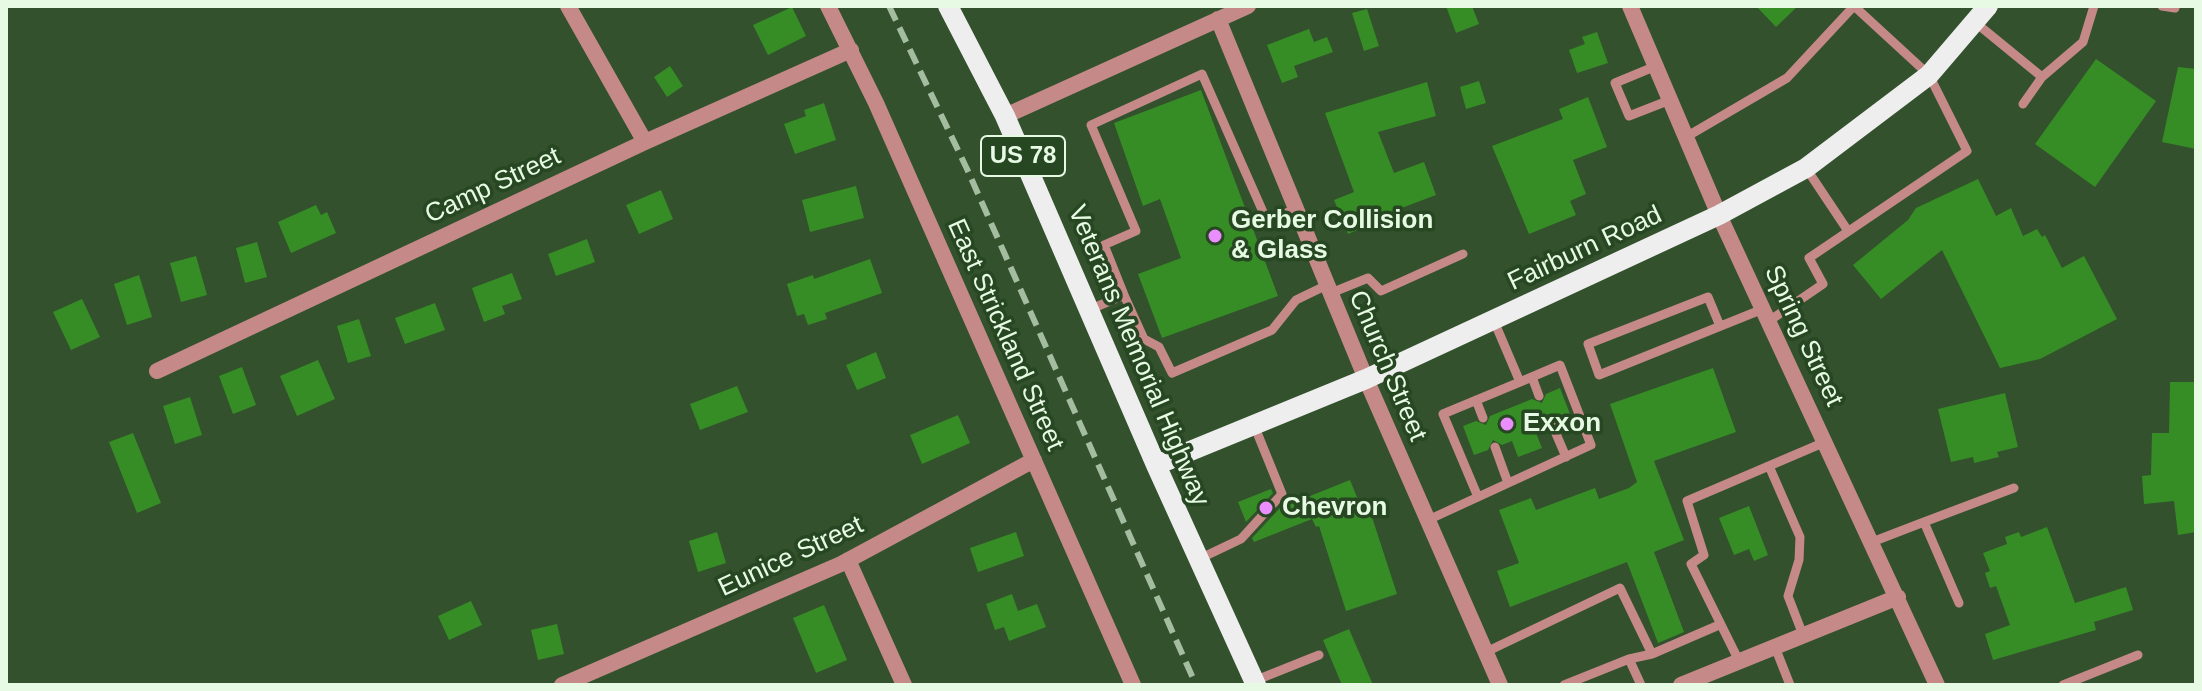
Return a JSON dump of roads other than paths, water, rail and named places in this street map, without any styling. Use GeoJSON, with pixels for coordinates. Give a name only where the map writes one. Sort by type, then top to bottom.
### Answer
{"type":"FeatureCollection","features":[{"type":"Feature","properties":{"kind":"main road","name":"Veterans Memorial Highway"},"geometry":{"type":"LineString","coordinates":[[948,6],[1005,116],[1156,465],[1255,683]]}},
{"type":"Feature","properties":{"kind":"main road","name":"Fairburn Road"},"geometry":{"type":"LineString","coordinates":[[1156,465],[1366,379],[1719,215],[1806,168],[1929,75],[1988,6]]}},
{"type":"Feature","properties":{"kind":"street"},"geometry":{"type":"LineString","coordinates":[[568,6],[645,142]]}},
{"type":"Feature","properties":{"kind":"street","name":"East Strickland Street"},"geometry":{"type":"LineString","coordinates":[[828,6],[851,50],[1133,685]]}},
{"type":"Feature","properties":{"kind":"street"},"geometry":{"type":"LineString","coordinates":[[1005,116],[1248,6]]}},
{"type":"Feature","properties":{"kind":"street","name":"Spring Street"},"geometry":{"type":"LineString","coordinates":[[1630,6],[1719,215],[1937,685]]}},
{"type":"Feature","properties":{"kind":"street","name":"Church Street"},"geometry":{"type":"LineString","coordinates":[[1218,19],[1366,379],[1500,685]]}},
{"type":"Feature","properties":{"kind":"street","name":"Camp Street"},"geometry":{"type":"LineString","coordinates":[[157,371],[645,142],[851,50]]}},
{"type":"Feature","properties":{"kind":"street","name":"Eunice Street"},"geometry":{"type":"LineString","coordinates":[[562,685],[848,560],[1034,460]]}},
{"type":"Feature","properties":{"kind":"street"},"geometry":{"type":"LineString","coordinates":[[848,560],[904,685]]}},
{"type":"Feature","properties":{"kind":"street"},"geometry":{"type":"LineString","coordinates":[[1681,685],[1898,597]]}},
{"type":"Feature","properties":{"kind":"lane"},"geometry":{"type":"LineString","coordinates":[[1686,137],[1787,78],[1854,6],[1929,75],[1967,151],[1809,258],[1823,284],[1766,315],[1720,326],[1599,375],[1588,344],[1708,297],[1720,326]]}},
{"type":"Feature","properties":{"kind":"lane"},"geometry":{"type":"LineString","coordinates":[[2023,104],[2042,77],[2083,42],[2094,6]]}},
{"type":"Feature","properties":{"kind":"lane"},"geometry":{"type":"LineString","coordinates":[[2162,6],[2175,8]]}},
{"type":"Feature","properties":{"kind":"lane"},"geometry":{"type":"LineString","coordinates":[[1976,23],[2042,77]]}},
{"type":"Feature","properties":{"kind":"lane"},"geometry":{"type":"LineString","coordinates":[[1656,66],[1615,83],[1629,116],[1670,100]]}},
{"type":"Feature","properties":{"kind":"lane"},"geometry":{"type":"LineString","coordinates":[[1296,209],[1267,221],[1202,74],[1091,125],[1136,231],[1104,245],[1144,339],[1159,347],[1172,373],[1272,330],[1296,300],[1368,278],[1381,291],[1463,254]]}},
{"type":"Feature","properties":{"kind":"lane"},"geometry":{"type":"LineString","coordinates":[[1806,168],[1848,231]]}},
{"type":"Feature","properties":{"kind":"lane"},"geometry":{"type":"LineString","coordinates":[[1091,309],[1124,295]]}},
{"type":"Feature","properties":{"kind":"lane"},"geometry":{"type":"LineString","coordinates":[[1493,320],[1520,382]]}},
{"type":"Feature","properties":{"kind":"lane"},"geometry":{"type":"LineString","coordinates":[[1428,520],[1566,457],[1591,445],[1560,365],[1443,414],[1478,497]]}},
{"type":"Feature","properties":{"kind":"lane"},"geometry":{"type":"LineString","coordinates":[[1532,377],[1539,396]]}},
{"type":"Feature","properties":{"kind":"lane"},"geometry":{"type":"LineString","coordinates":[[1476,400],[1483,418]]}},
{"type":"Feature","properties":{"kind":"lane"},"geometry":{"type":"LineString","coordinates":[[1551,422],[1566,457]]}},
{"type":"Feature","properties":{"kind":"lane"},"geometry":{"type":"LineString","coordinates":[[1199,559],[1241,539],[1282,494],[1254,425]]}},
{"type":"Feature","properties":{"kind":"lane"},"geometry":{"type":"LineString","coordinates":[[1739,661],[1691,564],[1704,555],[1687,501],[1825,442]]}},
{"type":"Feature","properties":{"kind":"lane"},"geometry":{"type":"LineString","coordinates":[[1495,447],[1508,483]]}},
{"type":"Feature","properties":{"kind":"lane"},"geometry":{"type":"LineString","coordinates":[[1769,466],[1800,537],[1799,560],[1788,596],[1803,635]]}},
{"type":"Feature","properties":{"kind":"lane"},"geometry":{"type":"LineString","coordinates":[[1872,542],[2014,488]]}},
{"type":"Feature","properties":{"kind":"lane"},"geometry":{"type":"LineString","coordinates":[[1924,522],[1959,603]]}},
{"type":"Feature","properties":{"kind":"lane"},"geometry":{"type":"LineString","coordinates":[[1486,652],[1620,588],[1652,654]]}},
{"type":"Feature","properties":{"kind":"lane"},"geometry":{"type":"LineString","coordinates":[[1564,685],[1629,659],[1652,654],[1719,625]]}},
{"type":"Feature","properties":{"kind":"lane"},"geometry":{"type":"LineString","coordinates":[[1775,647],[1790,685]]}},
{"type":"Feature","properties":{"kind":"lane"},"geometry":{"type":"LineString","coordinates":[[1255,683],[1319,655]]}},
{"type":"Feature","properties":{"kind":"lane"},"geometry":{"type":"LineString","coordinates":[[2063,685],[2138,655]]}},
{"type":"Feature","properties":{"kind":"lane"},"geometry":{"type":"LineString","coordinates":[[1629,659],[1641,685]]}},
{"type":"Feature","properties":{"kind":"railway"},"geometry":{"type":"LineString","coordinates":[[889,6],[967,169],[1196,685]]}},
{"type":"Feature","properties":{"kind":"place","name":"Gerber Collision & Glass"},"geometry":{"type":"Point","coordinates":[1215,236]}},
{"type":"Feature","properties":{"kind":"place","name":"Exxon"},"geometry":{"type":"Point","coordinates":[1507,424]}},
{"type":"Feature","properties":{"kind":"place","name":"Chevron"},"geometry":{"type":"Point","coordinates":[1266,508]}}]}
